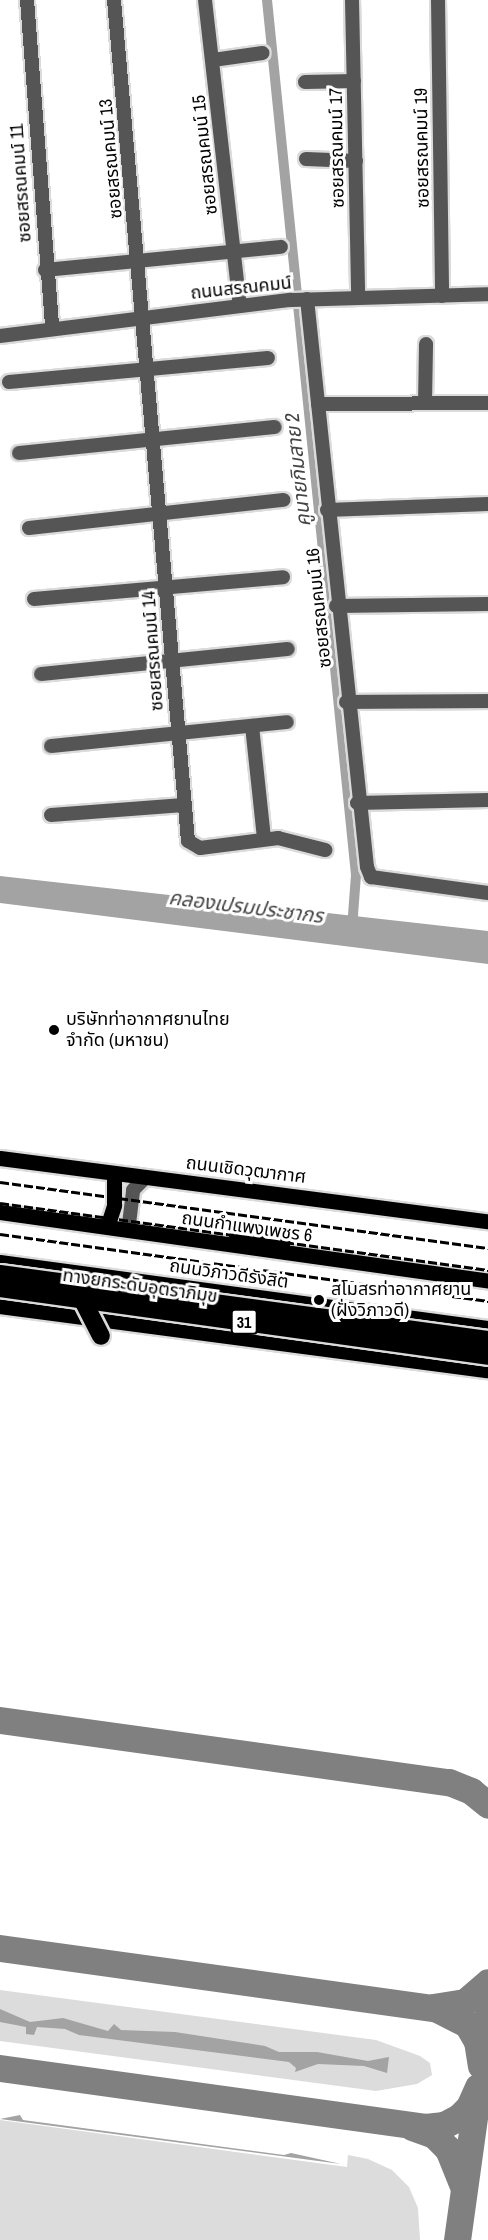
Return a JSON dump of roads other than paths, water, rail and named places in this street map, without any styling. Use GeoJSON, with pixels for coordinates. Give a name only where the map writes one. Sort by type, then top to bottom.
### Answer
{"type":"FeatureCollection","features":[{"type":"Feature","properties":{"kind":"highway","name":"ถนนวิภาวดีรังสิต"},"geometry":{"type":"LineString","coordinates":[[0,1263],[488,1330]]}},
{"type":"Feature","properties":{"kind":"highway"},"geometry":{"type":"LineString","coordinates":[[0,1263],[41,1267],[64,1276],[92,1314],[101,1336]]}},
{"type":"Feature","properties":{"kind":"highway","name":"ทางยกระดับอุตราภิมุข"},"geometry":{"type":"LineString","coordinates":[[0,1274],[488,1340]]}},
{"type":"Feature","properties":{"kind":"highway","name":"ทางยกระดับอุตราภิมุข"},"geometry":{"type":"LineString","coordinates":[[0,1288],[488,1356]]}},
{"type":"Feature","properties":{"kind":"highway","name":"31"},"geometry":{"type":"LineString","coordinates":[[0,1305],[488,1369]]}},
{"type":"Feature","properties":{"kind":"main road","name":"ถนนเชิดวุฒากาศ"},"geometry":{"type":"LineString","coordinates":[[0,1158],[488,1221]]}},
{"type":"Feature","properties":{"kind":"main road"},"geometry":{"type":"LineString","coordinates":[[108,1224],[114,1205],[114,1173]]}},
{"type":"Feature","properties":{"kind":"main road","name":"ถนนกำแพงเพชร 6"},"geometry":{"type":"LineString","coordinates":[[0,1206],[108,1224],[129,1224],[258,1238],[488,1271]]}},
{"type":"Feature","properties":{"kind":"main road","name":"ถนนกำแพงเพชร 6"},"geometry":{"type":"LineString","coordinates":[[0,1212],[488,1281]]}},
{"type":"Feature","properties":{"kind":"street","name":"ซอยสรณคมน์ 11"},"geometry":{"type":"LineString","coordinates":[[27,0],[45,270],[52,328]]}},
{"type":"Feature","properties":{"kind":"street","name":"ซอยสรณคมน์ 13"},"geometry":{"type":"LineString","coordinates":[[114,0],[144,315]]}},
{"type":"Feature","properties":{"kind":"street","name":"ซอยสรณคมน์ 15"},"geometry":{"type":"LineString","coordinates":[[205,0],[240,306]]}},
{"type":"Feature","properties":{"kind":"street","name":"ซอยสรณคมน์ 17"},"geometry":{"type":"LineString","coordinates":[[352,0],[358,296]]}},
{"type":"Feature","properties":{"kind":"street","name":"ซอยสรณคมน์ 19"},"geometry":{"type":"LineString","coordinates":[[438,0],[442,296]]}},
{"type":"Feature","properties":{"kind":"street"},"geometry":{"type":"LineString","coordinates":[[213,60],[263,53]]}},
{"type":"Feature","properties":{"kind":"street"},"geometry":{"type":"LineString","coordinates":[[305,82],[354,81]]}},
{"type":"Feature","properties":{"kind":"street"},"geometry":{"type":"LineString","coordinates":[[306,159],[356,161]]}},
{"type":"Feature","properties":{"kind":"street"},"geometry":{"type":"LineString","coordinates":[[45,270],[280,247]]}},
{"type":"Feature","properties":{"kind":"street","name":"ถนนสรณคมน์"},"geometry":{"type":"LineString","coordinates":[[0,336],[144,315],[300,300],[358,296],[488,294]]}},
{"type":"Feature","properties":{"kind":"street","name":"ซอยสรณคมน์ 16"},"geometry":{"type":"LineString","coordinates":[[300,300],[318,404],[357,802],[371,877],[488,893]]}},
{"type":"Feature","properties":{"kind":"street","name":"ซอยสรณคมน์ 14"},"geometry":{"type":"LineString","coordinates":[[144,315],[188,841],[194,848],[264,838],[293,840],[325,850]]}},
{"type":"Feature","properties":{"kind":"street"},"geometry":{"type":"LineString","coordinates":[[425,403],[426,344]]}},
{"type":"Feature","properties":{"kind":"street"},"geometry":{"type":"LineString","coordinates":[[9,382],[148,371],[268,358]]}},
{"type":"Feature","properties":{"kind":"street"},"geometry":{"type":"LineString","coordinates":[[318,404],[488,403]]}},
{"type":"Feature","properties":{"kind":"street"},"geometry":{"type":"LineString","coordinates":[[19,453],[275,427]]}},
{"type":"Feature","properties":{"kind":"street"},"geometry":{"type":"LineString","coordinates":[[29,528],[283,500]]}},
{"type":"Feature","properties":{"kind":"street"},"geometry":{"type":"LineString","coordinates":[[327,510],[488,504]]}},
{"type":"Feature","properties":{"kind":"street"},"geometry":{"type":"LineString","coordinates":[[34,599],[283,577]]}},
{"type":"Feature","properties":{"kind":"street"},"geometry":{"type":"LineString","coordinates":[[336,606],[488,604]]}},
{"type":"Feature","properties":{"kind":"street"},"geometry":{"type":"LineString","coordinates":[[41,674],[171,659],[288,649]]}},
{"type":"Feature","properties":{"kind":"street"},"geometry":{"type":"LineString","coordinates":[[346,702],[488,701]]}},
{"type":"Feature","properties":{"kind":"street"},"geometry":{"type":"LineString","coordinates":[[51,746],[177,731],[287,722]]}},
{"type":"Feature","properties":{"kind":"street"},"geometry":{"type":"LineString","coordinates":[[252,726],[264,838]]}},
{"type":"Feature","properties":{"kind":"street"},"geometry":{"type":"LineString","coordinates":[[357,802],[488,800]]}},
{"type":"Feature","properties":{"kind":"street"},"geometry":{"type":"LineString","coordinates":[[51,815],[184,805]]}},
{"type":"Feature","properties":{"kind":"street"},"geometry":{"type":"LineString","coordinates":[[129,1224],[133,1190],[146,1177]]}},
{"type":"Feature","properties":{"kind":"water","name":"คลองเปรมประชากร"},"geometry":{"type":"Polygon","coordinates":[[[0,876],[488,931],[488,964],[0,903],[0,876]]]}},
{"type":"Feature","properties":{"kind":"water"},"geometry":{"type":"Polygon","coordinates":[[[0,2009],[30,2022],[63,2018],[108,2031],[114,2024],[121,2030],[175,2032],[265,2046],[279,2052],[317,2052],[368,2061],[389,2057],[387,2073],[364,2066],[318,2064],[295,2072],[296,2068],[289,2062],[79,2035],[65,2029],[37,2027],[34,2035],[26,2034],[26,2027],[0,2022],[0,2009]]]}},
{"type":"Feature","properties":{"kind":"water"},"geometry":{"type":"Polygon","coordinates":[[[20,2115],[23,2120],[284,2155],[291,2153],[341,2164],[0,2119],[20,2115]]]}},
{"type":"Feature","properties":{"kind":"waterway","name":"คูนายกิมสาย 2"},"geometry":{"type":"LineString","coordinates":[[267,0],[356,875],[352,928]]}},
{"type":"Feature","properties":{"kind":"railway"},"geometry":{"type":"LineString","coordinates":[[0,1182],[488,1248]]}},
{"type":"Feature","properties":{"kind":"railway"},"geometry":{"type":"LineString","coordinates":[[0,1203],[488,1270]]}},
{"type":"Feature","properties":{"kind":"railway"},"geometry":{"type":"LineString","coordinates":[[0,1234],[488,1301]]}},
{"type":"Feature","properties":{"kind":"place","name":"บริษัทท่าอากาศยานไทย จำกัด (มหาชน)"},"geometry":{"type":"Point","coordinates":[54,1030]}},
{"type":"Feature","properties":{"kind":"place","name":"สโมสรท่าอากาศยาน (ฝั่งวิภาวดี)"},"geometry":{"type":"Point","coordinates":[319,1300]}}]}
